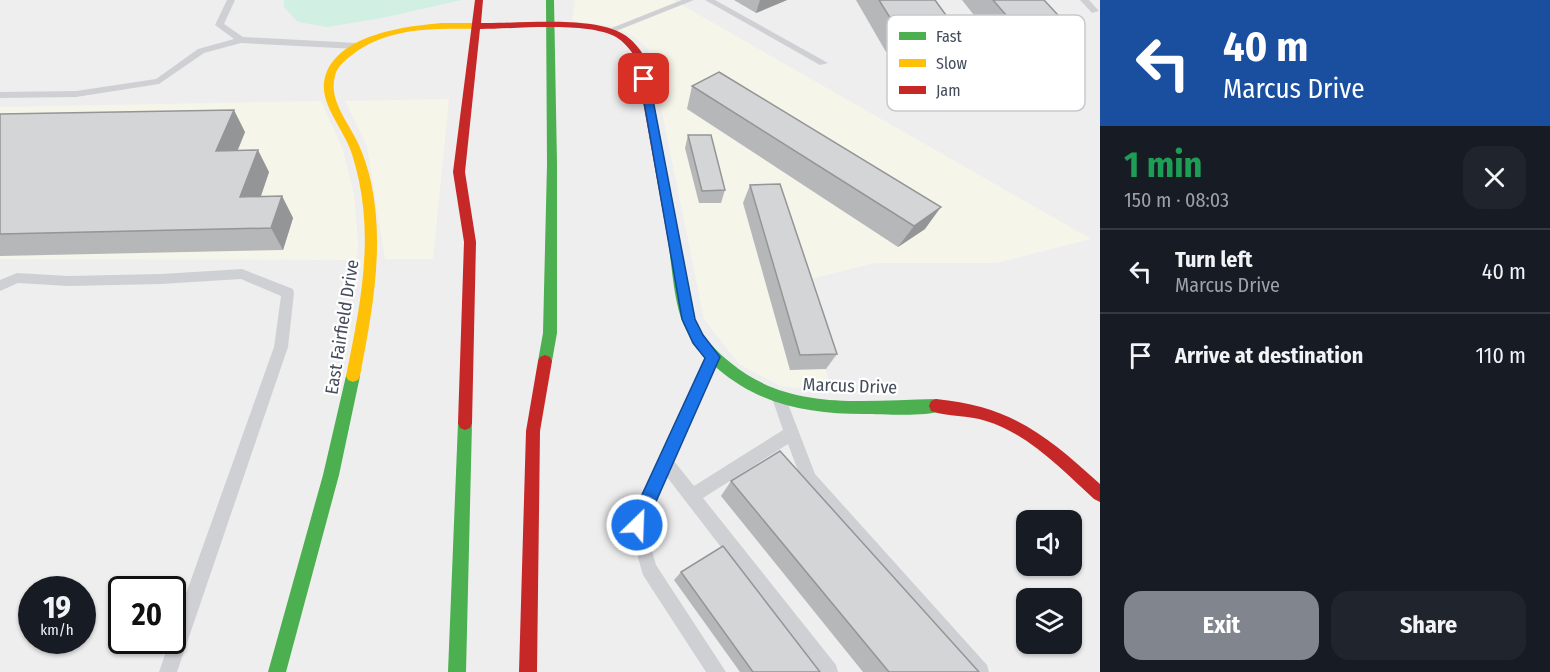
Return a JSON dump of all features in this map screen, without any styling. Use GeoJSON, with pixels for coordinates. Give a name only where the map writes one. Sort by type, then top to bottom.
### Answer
{"type":"FeatureCollection","features":[{"type":"Feature","properties":{"kind":"street"},"geometry":{"type":"LineString","coordinates":[[457,672],[470,242],[459,171],[479,0]]}},
{"type":"Feature","properties":{"kind":"street"},"geometry":{"type":"LineString","coordinates":[[528,672],[533,432],[550,333],[552,164],[550,0]]}},
{"type":"Feature","properties":{"kind":"street","name":"Marcus Drive"},"geometry":{"type":"LineString","coordinates":[[475,26],[549,28],[578,26],[608,31],[628,40],[640,57],[688,319],[698,339],[713,357],[739,379],[759,392],[815,407],[955,406],[983,411],[1006,420],[1034,437],[1100,494]]}},
{"type":"Feature","properties":{"kind":"street","name":"East Fairfield Drive"},"geometry":{"type":"LineString","coordinates":[[277,672],[340,438],[369,295],[372,243],[367,193],[355,148],[329,92],[330,75],[337,63],[357,46],[395,32],[475,26]]}},
{"type":"Feature","properties":{"kind":"lane"},"geometry":{"type":"LineString","coordinates":[[231,0],[219,25],[241,40]]}},
{"type":"Feature","properties":{"kind":"lane"},"geometry":{"type":"LineString","coordinates":[[608,31],[690,0]]}},
{"type":"Feature","properties":{"kind":"lane"},"geometry":{"type":"LineString","coordinates":[[709,0],[823,63]]}},
{"type":"Feature","properties":{"kind":"lane"},"geometry":{"type":"LineString","coordinates":[[1084,0],[1095,11]]}},
{"type":"Feature","properties":{"kind":"lane"},"geometry":{"type":"LineString","coordinates":[[0,95],[76,94],[159,81],[201,51],[241,40],[357,46]]}},
{"type":"Feature","properties":{"kind":"lane"},"geometry":{"type":"LineString","coordinates":[[0,286],[17,278],[150,279],[242,274],[288,293],[281,347],[168,672]]}},
{"type":"Feature","properties":{"kind":"lane"},"geometry":{"type":"LineString","coordinates":[[713,357],[637,525],[649,569],[717,672]]}},
{"type":"Feature","properties":{"kind":"lane"},"geometry":{"type":"LineString","coordinates":[[779,399],[809,479],[980,672]]}},
{"type":"Feature","properties":{"kind":"lane"},"geometry":{"type":"LineString","coordinates":[[692,496],[792,433]]}},
{"type":"Feature","properties":{"kind":"lane"},"geometry":{"type":"LineString","coordinates":[[665,462],[828,672]]}},
{"type":"Feature","properties":{"kind":"shaded area"},"geometry":{"type":"Polygon","coordinates":[[[575,0],[673,0],[1091,239],[996,263],[875,263],[811,279],[815,333],[832,392],[780,386],[739,364],[704,319],[651,58],[647,48],[635,37],[613,26],[572,21],[575,0]]]}},
{"type":"Feature","properties":{"kind":"shaded area"},"geometry":{"type":"Polygon","coordinates":[[[449,99],[433,259],[385,259],[367,146],[345,101],[449,99]]]}},
{"type":"Feature","properties":{"kind":"shaded area"},"geometry":{"type":"Polygon","coordinates":[[[321,101],[343,150],[354,195],[357,260],[0,259],[0,107],[321,101]]]}},
{"type":"Feature","properties":{"kind":"green space"},"geometry":{"type":"Polygon","coordinates":[[[284,0],[462,0],[382,18],[327,27],[298,22],[284,7],[284,0]]]}},
{"type":"Feature","properties":{"kind":"building"},"geometry":{"type":"Polygon","coordinates":[[[879,0],[935,0],[946,15],[888,15],[879,0]]]}},
{"type":"Feature","properties":{"kind":"building"},"geometry":{"type":"Polygon","coordinates":[[[993,0],[1044,0],[1058,15],[1006,15],[993,0]]]}},
{"type":"Feature","properties":{"kind":"building"},"geometry":{"type":"Polygon","coordinates":[[[719,72],[941,207],[914,226],[692,86],[719,72]]]}},
{"type":"Feature","properties":{"kind":"building"},"geometry":{"type":"Polygon","coordinates":[[[234,110],[216,151],[258,150],[240,197],[282,196],[271,228],[0,234],[0,114],[234,110]]]}},
{"type":"Feature","properties":{"kind":"building"},"geometry":{"type":"Polygon","coordinates":[[[688,135],[711,135],[725,190],[702,191],[688,135]]]}},
{"type":"Feature","properties":{"kind":"building"},"geometry":{"type":"Polygon","coordinates":[[[780,184],[837,354],[800,355],[750,185],[780,184]]]}},
{"type":"Feature","properties":{"kind":"building"},"geometry":{"type":"Polygon","coordinates":[[[780,451],[979,672],[889,672],[731,481],[780,451]]]}},
{"type":"Feature","properties":{"kind":"building"},"geometry":{"type":"Polygon","coordinates":[[[723,546],[820,672],[753,672],[681,572],[723,546]]]}},
{"type":"Feature","properties":{"kind":"traffic: fast"},"geometry":{"type":"LineString","coordinates":[[545,361],[550,333],[552,164],[550,0]]}},
{"type":"Feature","properties":{"kind":"traffic: fast"},"geometry":{"type":"LineString","coordinates":[[674,241],[679,280],[690,324],[712,355],[740,379],[765,393],[819,406],[936,406]]}},
{"type":"Feature","properties":{"kind":"traffic: fast"},"geometry":{"type":"LineString","coordinates":[[277,672],[331,475],[353,376]]}},
{"type":"Feature","properties":{"kind":"traffic: fast"},"geometry":{"type":"LineString","coordinates":[[457,672],[465,423]]}},
{"type":"Feature","properties":{"kind":"traffic: slow"},"geometry":{"type":"LineString","coordinates":[[353,376],[368,291],[371,226],[363,173],[353,143],[330,96],[331,73],[340,60],[354,49],[387,34],[423,27],[478,26]]}},
{"type":"Feature","properties":{"kind":"traffic: jam"},"geometry":{"type":"LineString","coordinates":[[465,423],[470,242],[459,172],[479,0]]}},
{"type":"Feature","properties":{"kind":"traffic: jam"},"geometry":{"type":"LineString","coordinates":[[478,26],[588,27],[617,34],[633,47],[640,57],[674,241]]}},
{"type":"Feature","properties":{"kind":"traffic: jam"},"geometry":{"type":"LineString","coordinates":[[528,672],[533,431],[545,361]]}},
{"type":"Feature","properties":{"kind":"traffic: jam"},"geometry":{"type":"LineString","coordinates":[[936,406],[963,408],[1007,422],[1045,446],[1100,494]]}},
{"type":"Feature","properties":{"kind":"route"},"geometry":{"type":"LineString","coordinates":[[637,525],[713,357],[698,339],[688,319],[644,79]]}}]}
